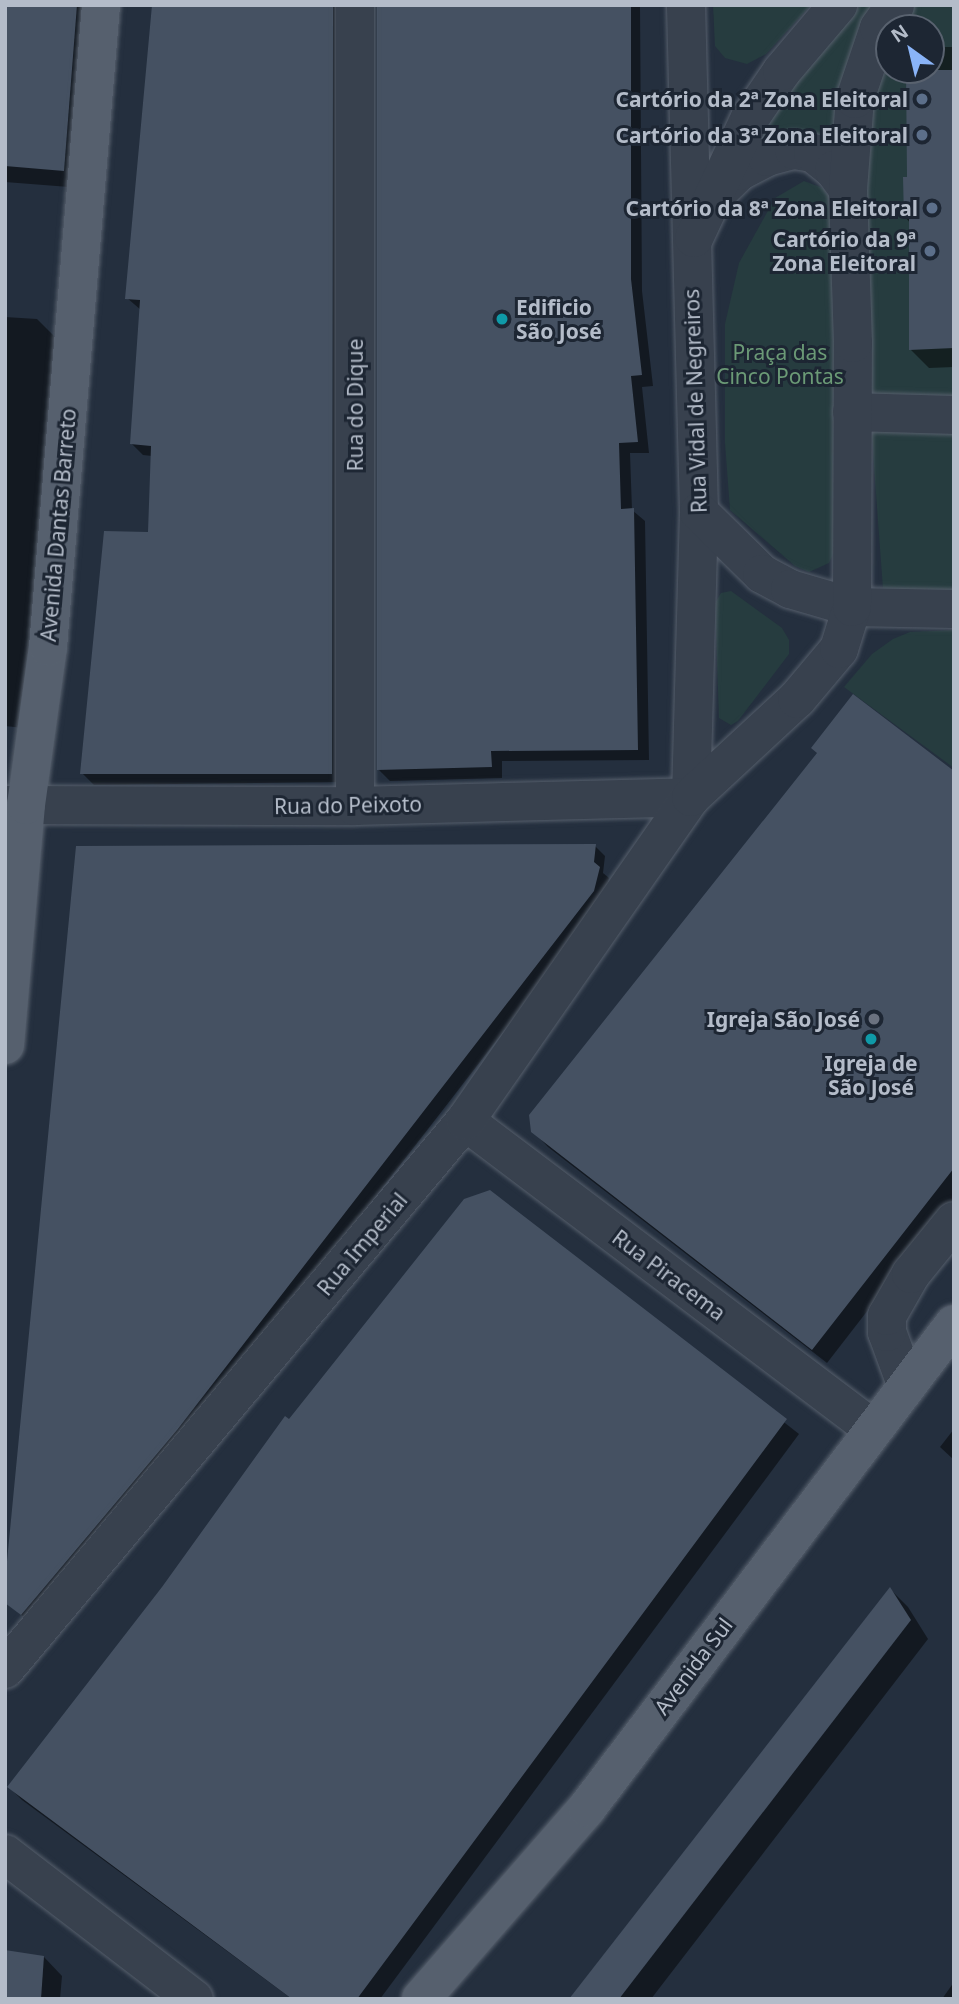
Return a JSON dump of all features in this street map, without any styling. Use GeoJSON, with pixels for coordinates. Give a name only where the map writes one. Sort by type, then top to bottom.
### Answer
{"type":"FeatureCollection","features":[{"type":"Feature","properties":{"kind":"main road","name":"Avenida Dantas Barreto"},"geometry":{"type":"LineString","coordinates":[[5,1045],[16,805],[48,647],[101,5]]}},
{"type":"Feature","properties":{"kind":"main road","name":"Avenida Sul"},"geometry":{"type":"LineString","coordinates":[[421,1999],[587,1808],[905,1384],[954,1324]]}},
{"type":"Feature","properties":{"kind":"street","name":"Rua do Dique"},"geometry":{"type":"LineString","coordinates":[[355,5],[355,806]]}},
{"type":"Feature","properties":{"kind":"street","name":"Rua Vidal de Negreiros"},"geometry":{"type":"LineString","coordinates":[[686,5],[690,246],[699,512],[691,797]]}},
{"type":"Feature","properties":{"kind":"street"},"geometry":{"type":"LineString","coordinates":[[690,246],[750,118],[782,71],[838,5]]}},
{"type":"Feature","properties":{"kind":"street"},"geometry":{"type":"LineString","coordinates":[[691,797],[797,699],[839,649],[852,607],[848,189],[855,99],[878,28],[895,5]]}},
{"type":"Feature","properties":{"kind":"street"},"geometry":{"type":"LineString","coordinates":[[711,199],[740,171],[767,157],[794,150],[813,153],[834,170],[848,189]]}},
{"type":"Feature","properties":{"kind":"street"},"geometry":{"type":"LineString","coordinates":[[852,412],[954,415]]}},
{"type":"Feature","properties":{"kind":"street"},"geometry":{"type":"LineString","coordinates":[[699,512],[762,574],[790,589],[852,607],[954,609]]}},
{"type":"Feature","properties":{"kind":"street","name":"Rua do Peixoto"},"geometry":{"type":"LineString","coordinates":[[16,805],[355,806],[691,797]]}},
{"type":"Feature","properties":{"kind":"street","name":"Rua Imperial"},"geometry":{"type":"LineString","coordinates":[[5,1669],[465,1121],[691,797]]}},
{"type":"Feature","properties":{"kind":"street","name":"Rua Piracema"},"geometry":{"type":"LineString","coordinates":[[465,1121],[873,1429]]}},
{"type":"Feature","properties":{"kind":"street"},"geometry":{"type":"LineString","coordinates":[[905,1384],[887,1332],[887,1316],[911,1274],[954,1222]]}},
{"type":"Feature","properties":{"kind":"street"},"geometry":{"type":"LineString","coordinates":[[5,1854],[194,1999]]}},
{"type":"Feature","properties":{"kind":"green space"},"geometry":{"type":"Polygon","coordinates":[[[713,5],[811,5],[766,54],[747,64],[725,58],[715,46],[713,5]]]}},
{"type":"Feature","properties":{"kind":"green space","name":"Praça das Cinco Pontas"},"geometry":{"type":"Polygon","coordinates":[[[861,5],[954,5],[954,590],[883,589],[866,357],[862,180],[739,161],[786,94],[861,5]]]}},
{"type":"Feature","properties":{"kind":"green space","name":"Praça das Cinco Pontas"},"geometry":{"type":"Polygon","coordinates":[[[804,181],[823,188],[833,203],[835,252],[835,550],[829,563],[809,572],[795,566],[730,510],[725,443],[725,324],[739,263],[775,198],[804,181]]]}},
{"type":"Feature","properties":{"kind":"green space"},"geometry":{"type":"Polygon","coordinates":[[[731,591],[782,628],[789,640],[789,654],[738,721],[731,725],[719,718],[715,603],[721,593],[731,591]]]}},
{"type":"Feature","properties":{"kind":"green space"},"geometry":{"type":"Polygon","coordinates":[[[954,630],[954,768],[844,687],[872,654],[893,639],[910,632],[954,630]]]}},
{"type":"Feature","properties":{"kind":"building"},"geometry":{"type":"Polygon","coordinates":[[[5,5],[77,5],[64,171],[5,166],[5,5]]]}},
{"type":"Feature","properties":{"kind":"building"},"geometry":{"type":"Polygon","coordinates":[[[152,5],[333,5],[332,774],[80,774],[104,531],[148,532],[151,446],[130,444],[140,300],[125,299],[152,5]]]}},
{"type":"Feature","properties":{"kind":"building"},"geometry":{"type":"Polygon","coordinates":[[[377,5],[631,5],[631,279],[642,375],[631,376],[638,442],[619,443],[621,509],[634,508],[638,750],[491,751],[492,767],[377,770],[377,5]]]}},
{"type":"Feature","properties":{"kind":"building"},"geometry":{"type":"Polygon","coordinates":[[[945,70],[954,70],[954,348],[909,350],[909,219],[904,219],[903,177],[907,177],[906,84],[945,84],[945,70]]]}},
{"type":"Feature","properties":{"kind":"building"},"geometry":{"type":"Polygon","coordinates":[[[853,694],[954,771],[954,1168],[812,1350],[531,1132],[529,1115],[817,753],[811,748],[853,694]]]}},
{"type":"Feature","properties":{"kind":"building"},"geometry":{"type":"Polygon","coordinates":[[[596,844],[594,862],[600,867],[594,891],[177,1430],[21,1615],[5,1603],[76,846],[596,844]]]}},
{"type":"Feature","properties":{"kind":"building"},"geometry":{"type":"Polygon","coordinates":[[[490,1190],[787,1419],[357,1999],[292,1999],[7,1787],[162,1587],[285,1416],[289,1419],[464,1199],[490,1190]]]}},
{"type":"Feature","properties":{"kind":"building"},"geometry":{"type":"Polygon","coordinates":[[[890,1587],[911,1620],[619,1999],[569,1999],[890,1587]]]}},
{"type":"Feature","properties":{"kind":"building"},"geometry":{"type":"Polygon","coordinates":[[[5,1950],[44,1956],[41,1999],[5,1999],[5,1950]]]}},
{"type":"Feature","properties":{"kind":"place","name":"Cartório da 2ª Zona Eleitoral"},"geometry":{"type":"Point","coordinates":[922,99]}},
{"type":"Feature","properties":{"kind":"place","name":"Cartório da 3ª Zona Eleitoral"},"geometry":{"type":"Point","coordinates":[922,135]}},
{"type":"Feature","properties":{"kind":"place","name":"Cartório da 8ª Zona Eleitoral"},"geometry":{"type":"Point","coordinates":[932,208]}},
{"type":"Feature","properties":{"kind":"place","name":"Cartório da 9ª Zona Eleitoral"},"geometry":{"type":"Point","coordinates":[930,251]}},
{"type":"Feature","properties":{"kind":"place","name":"Edificio São José"},"geometry":{"type":"Point","coordinates":[502,319]}},
{"type":"Feature","properties":{"kind":"place","name":"Igreja São José"},"geometry":{"type":"Point","coordinates":[874,1019]}},
{"type":"Feature","properties":{"kind":"place","name":"Igreja de São José"},"geometry":{"type":"Point","coordinates":[871,1039]}}]}
